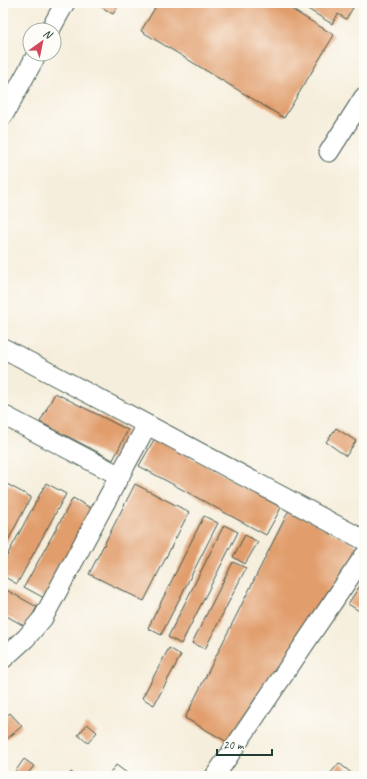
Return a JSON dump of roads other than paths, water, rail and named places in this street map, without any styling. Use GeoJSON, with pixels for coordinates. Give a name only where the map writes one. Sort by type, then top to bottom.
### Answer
{"type":"FeatureCollection","features":[{"type":"Feature","properties":{"kind":"street"},"geometry":{"type":"LineString","coordinates":[[54,22],[64,3]]}},
{"type":"Feature","properties":{"kind":"street"},"geometry":{"type":"LineString","coordinates":[[3,116],[33,62]]}},
{"type":"Feature","properties":{"kind":"street"},"geometry":{"type":"LineString","coordinates":[[329,152],[364,97]]}},
{"type":"Feature","properties":{"kind":"street"},"geometry":{"type":"LineString","coordinates":[[3,348],[364,540]]}},
{"type":"Feature","properties":{"kind":"street"},"geometry":{"type":"LineString","coordinates":[[3,415],[120,476]]}},
{"type":"Feature","properties":{"kind":"street"},"geometry":{"type":"LineString","coordinates":[[3,659],[26,638],[44,618],[147,425]]}},
{"type":"Feature","properties":{"kind":"street"},"geometry":{"type":"LineString","coordinates":[[215,776],[364,556]]}}]}
